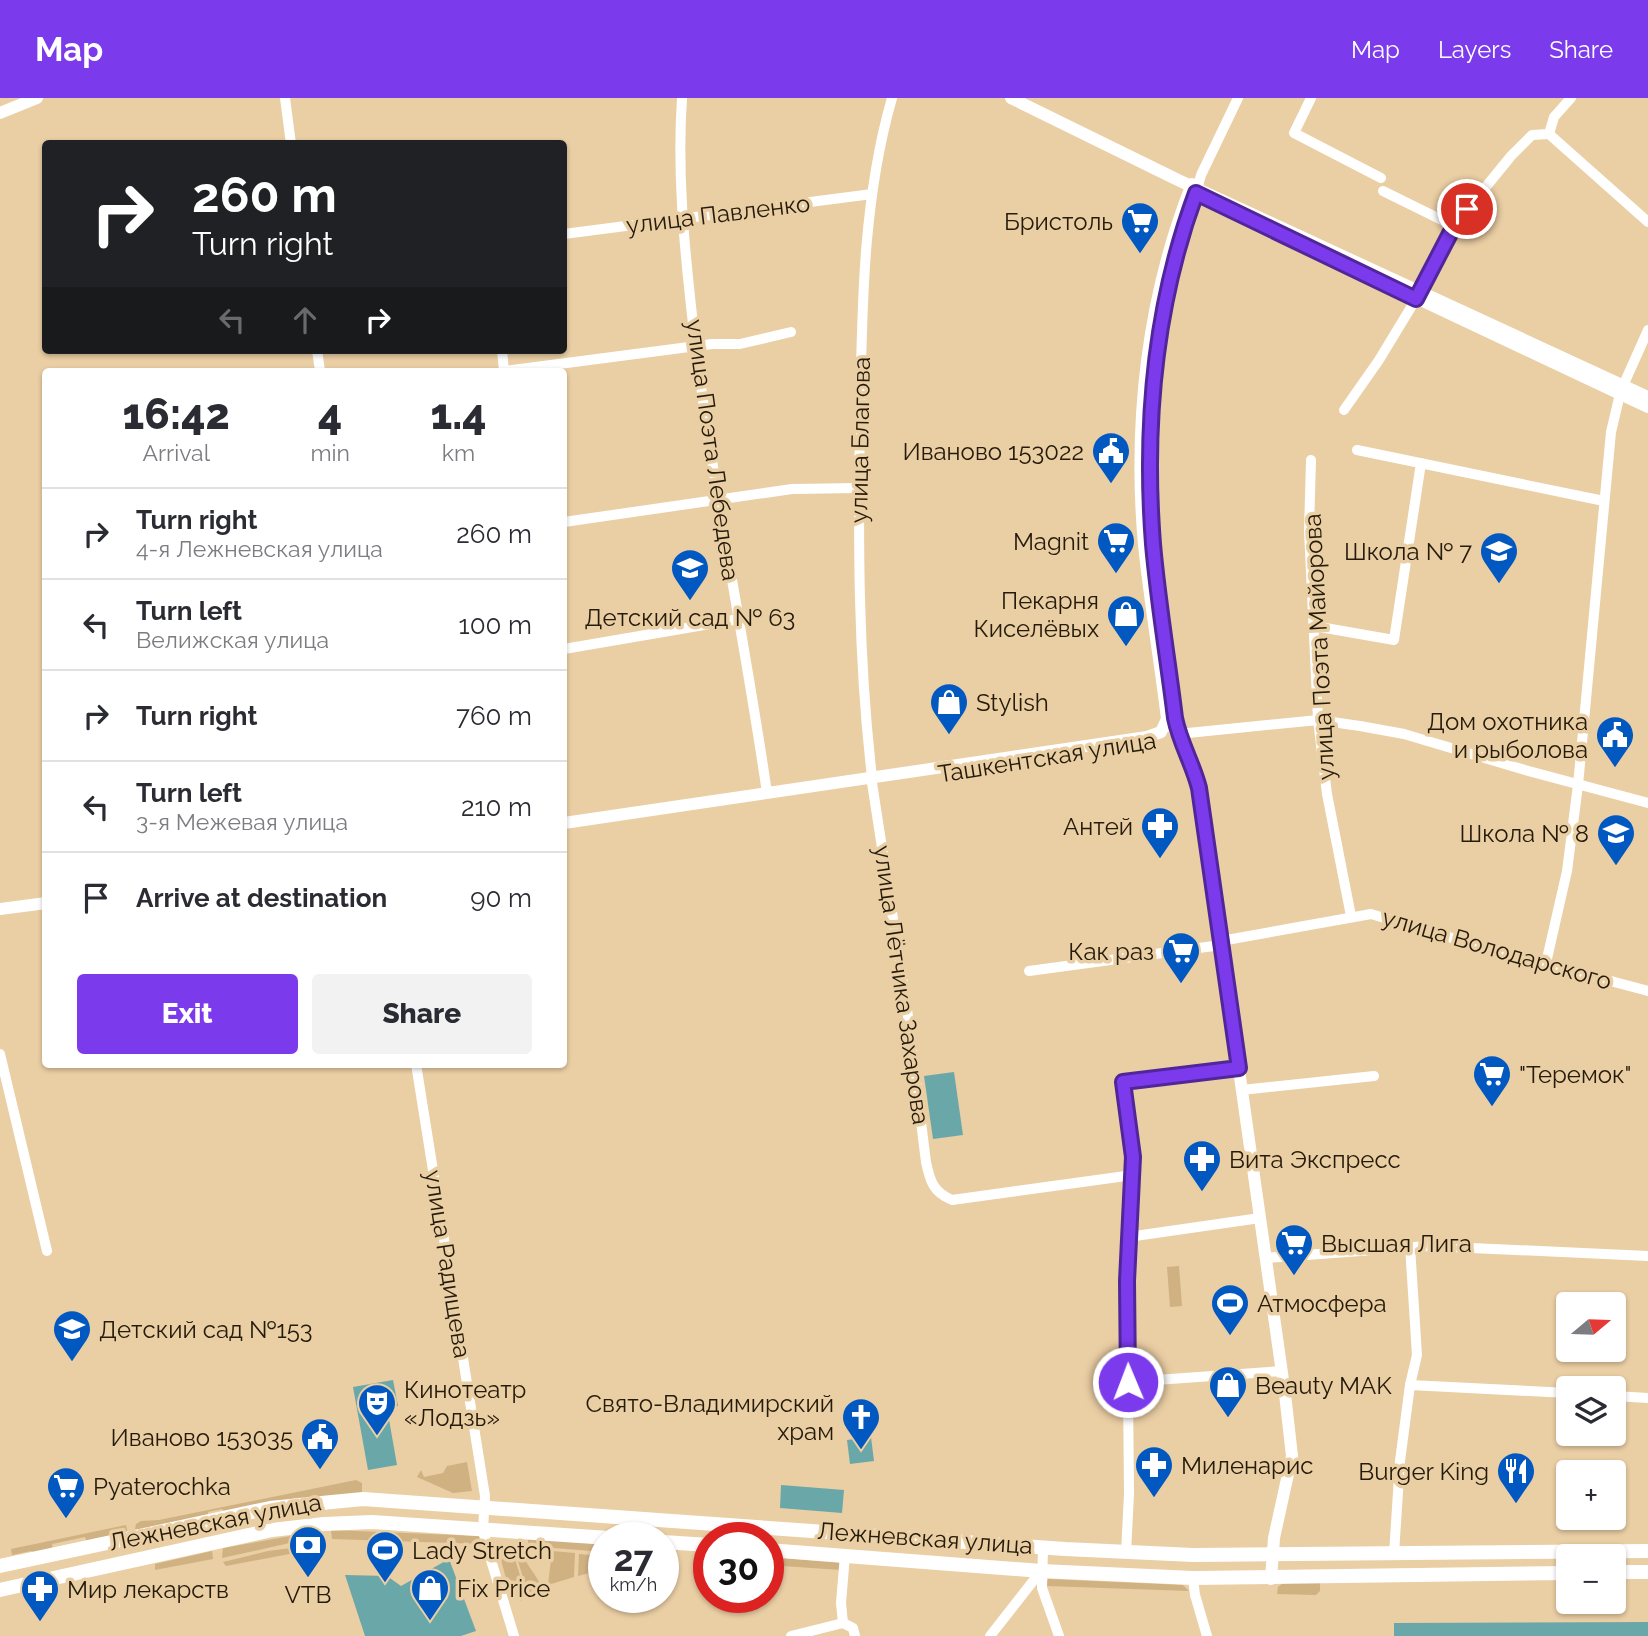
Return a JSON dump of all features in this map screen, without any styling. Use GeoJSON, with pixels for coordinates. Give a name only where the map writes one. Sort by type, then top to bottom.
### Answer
{"type":"FeatureCollection","features":[{"type":"Feature","properties":{"kind":"highway","name":"Лежневская улица"},"geometry":{"type":"LineString","coordinates":[[0,1566],[296,1503],[363,1499],[1126,1553],[1272,1555],[1648,1551]]}},
{"type":"Feature","properties":{"kind":"highway","name":"Лежневская улица"},"geometry":{"type":"LineString","coordinates":[[0,1590],[304,1526],[372,1522],[588,1537]]}},
{"type":"Feature","properties":{"kind":"highway","name":"Лежневская улица"},"geometry":{"type":"LineString","coordinates":[[784,1550],[1041,1571],[1193,1578],[1556,1574]]}},
{"type":"Feature","properties":{"kind":"highway"},"geometry":{"type":"LineString","coordinates":[[1551,1574],[1552,1553]]}},
{"type":"Feature","properties":{"kind":"highway"},"geometry":{"type":"LineString","coordinates":[[1626,1572],[1648,1572]]}},
{"type":"Feature","properties":{"kind":"main road"},"geometry":{"type":"LineString","coordinates":[[0,113],[37,98]]}},
{"type":"Feature","properties":{"kind":"main road"},"geometry":{"type":"LineString","coordinates":[[1011,98],[1622,390],[1648,407]]}},
{"type":"Feature","properties":{"kind":"main road"},"geometry":{"type":"LineString","coordinates":[[1195,186],[1175,230],[1156,302],[1141,448],[1144,545],[1173,725],[1192,764],[1199,788],[1282,1371],[1292,1456],[1279,1507],[1271,1579]]}},
{"type":"Feature","properties":{"kind":"main road"},"geometry":{"type":"LineString","coordinates":[[1622,390],[1648,397]]}},
{"type":"Feature","properties":{"kind":"main road","name":"Ташкентская улица"},"geometry":{"type":"LineString","coordinates":[[567,823],[1158,738],[1173,725]]}},
{"type":"Feature","properties":{"kind":"main road","name":"Ташкентская улица"},"geometry":{"type":"LineString","coordinates":[[567,828],[612,818]]}},
{"type":"Feature","properties":{"kind":"main road"},"geometry":{"type":"LineString","coordinates":[[0,902],[42,897]]}},
{"type":"Feature","properties":{"kind":"main road"},"geometry":{"type":"LineString","coordinates":[[0,909],[42,904]]}},
{"type":"Feature","properties":{"kind":"street"},"geometry":{"type":"LineString","coordinates":[[285,98],[290,140]]}},
{"type":"Feature","properties":{"kind":"street","name":"улица Поэта Лебедева"},"geometry":{"type":"LineString","coordinates":[[682,98],[682,219],[696,346],[717,500],[768,796]]}},
{"type":"Feature","properties":{"kind":"street","name":"улица Благова"},"geometry":{"type":"LineString","coordinates":[[872,780],[860,650],[859,488],[863,313],[872,194],[892,98]]}},
{"type":"Feature","properties":{"kind":"street"},"geometry":{"type":"LineString","coordinates":[[1195,186],[1238,98]]}},
{"type":"Feature","properties":{"kind":"street"},"geometry":{"type":"LineString","coordinates":[[1311,98],[1294,133],[1381,178]]}},
{"type":"Feature","properties":{"kind":"street"},"geometry":{"type":"LineString","coordinates":[[1549,134],[1554,117],[1571,98]]}},
{"type":"Feature","properties":{"kind":"street"},"geometry":{"type":"LineString","coordinates":[[1343,410],[1379,360],[1419,294],[1454,226],[1503,165],[1532,135],[1549,134],[1648,222]]}},
{"type":"Feature","properties":{"kind":"street"},"geometry":{"type":"LineString","coordinates":[[1383,191],[1454,226]]}},
{"type":"Feature","properties":{"kind":"street","name":"улица Павленко"},"geometry":{"type":"LineString","coordinates":[[567,234],[872,194]]}},
{"type":"Feature","properties":{"kind":"street"},"geometry":{"type":"LineString","coordinates":[[1546,963],[1567,872],[1578,785],[1614,412],[1648,330]]}},
{"type":"Feature","properties":{"kind":"street"},"geometry":{"type":"LineString","coordinates":[[528,368],[696,346],[740,344],[791,332]]}},
{"type":"Feature","properties":{"kind":"street"},"geometry":{"type":"LineString","coordinates":[[1357,450],[1604,501]]}},
{"type":"Feature","properties":{"kind":"street","name":"улица Поэта Майорова"},"geometry":{"type":"LineString","coordinates":[[1311,460],[1309,530],[1318,720],[1328,794],[1351,916]]}},
{"type":"Feature","properties":{"kind":"street"},"geometry":{"type":"LineString","coordinates":[[1314,626],[1394,640],[1421,463]]}},
{"type":"Feature","properties":{"kind":"street"},"geometry":{"type":"LineString","coordinates":[[567,522],[792,489],[859,488]]}},
{"type":"Feature","properties":{"kind":"street"},"geometry":{"type":"LineString","coordinates":[[567,648],[739,619]]}},
{"type":"Feature","properties":{"kind":"street","name":"Ташкентская улица"},"geometry":{"type":"LineString","coordinates":[[1173,725],[1318,720],[1404,734],[1648,803]]}},
{"type":"Feature","properties":{"kind":"street","name":"улица Лётчика Захарова"},"geometry":{"type":"LineString","coordinates":[[872,780],[907,1009],[926,1161],[932,1186],[941,1196],[952,1200],[1133,1175]]}},
{"type":"Feature","properties":{"kind":"street","name":"улица Володарского"},"geometry":{"type":"LineString","coordinates":[[1029,971],[1221,943],[1371,914],[1648,990]]}},
{"type":"Feature","properties":{"kind":"street"},"geometry":{"type":"LineString","coordinates":[[0,1054],[47,1251]]}},
{"type":"Feature","properties":{"kind":"street","name":"улица Радищева"},"geometry":{"type":"LineString","coordinates":[[417,1068],[485,1496],[483,1530],[514,1636]]}},
{"type":"Feature","properties":{"kind":"street"},"geometry":{"type":"LineString","coordinates":[[1126,1553],[1129,1494],[1128,1237],[1133,1157],[1123,1082],[1239,1068]]}},
{"type":"Feature","properties":{"kind":"street"},"geometry":{"type":"LineString","coordinates":[[1242,1090],[1374,1076]]}},
{"type":"Feature","properties":{"kind":"street"},"geometry":{"type":"LineString","coordinates":[[1128,1237],[1260,1218]]}},
{"type":"Feature","properties":{"kind":"street"},"geometry":{"type":"LineString","coordinates":[[1265,1258],[1428,1246],[1648,1256]]}},
{"type":"Feature","properties":{"kind":"street"},"geometry":{"type":"LineString","coordinates":[[1394,1554],[1409,1385],[1417,1355],[1410,1247]]}},
{"type":"Feature","properties":{"kind":"street"},"geometry":{"type":"LineString","coordinates":[[1128,1382],[1282,1371]]}},
{"type":"Feature","properties":{"kind":"street"},"geometry":{"type":"LineString","coordinates":[[1409,1385],[1556,1392]]}},
{"type":"Feature","properties":{"kind":"street"},"geometry":{"type":"LineString","coordinates":[[1626,1397],[1648,1398]]}},
{"type":"Feature","properties":{"kind":"street"},"geometry":{"type":"LineString","coordinates":[[1043,1548],[1042,1588],[1059,1636]]}},
{"type":"Feature","properties":{"kind":"street"},"geometry":{"type":"LineString","coordinates":[[843,1623],[841,1603],[845,1555]]}},
{"type":"Feature","properties":{"kind":"street"},"geometry":{"type":"LineString","coordinates":[[990,1636],[1041,1571]]}},
{"type":"Feature","properties":{"kind":"street"},"geometry":{"type":"LineString","coordinates":[[1193,1578],[1199,1612],[1207,1636]]}},
{"type":"Feature","properties":{"kind":"street"},"geometry":{"type":"LineString","coordinates":[[792,1636],[843,1623],[853,1628],[855,1636]]}},
{"type":"Feature","properties":{"kind":"shaded area"},"geometry":{"type":"Polygon","coordinates":[[[1179,1266],[1182,1306],[1170,1307],[1167,1267],[1179,1266]]]}},
{"type":"Feature","properties":{"kind":"shaded area"},"geometry":{"type":"Polygon","coordinates":[[[467,1462],[472,1491],[453,1493],[417,1477],[421,1470],[424,1477],[443,1473],[447,1466],[467,1462]]]}},
{"type":"Feature","properties":{"kind":"shaded area"},"geometry":{"type":"Polygon","coordinates":[[[356,1480],[362,1483],[362,1494],[295,1498],[226,1513],[222,1509],[208,1512],[208,1516],[137,1531],[135,1529],[136,1524],[141,1521],[159,1520],[356,1480]]]}},
{"type":"Feature","properties":{"kind":"shaded area"},"geometry":{"type":"Polygon","coordinates":[[[126,1525],[128,1534],[87,1543],[85,1537],[52,1544],[53,1551],[37,1554],[31,1551],[12,1555],[11,1549],[126,1525]]]}},
{"type":"Feature","properties":{"kind":"shaded area"},"geometry":{"type":"Polygon","coordinates":[[[331,1530],[479,1536],[482,1544],[332,1539],[331,1530]]]}},
{"type":"Feature","properties":{"kind":"shaded area"},"geometry":{"type":"Polygon","coordinates":[[[319,1531],[321,1539],[294,1542],[222,1558],[223,1548],[319,1531]]]}},
{"type":"Feature","properties":{"kind":"shaded area"},"geometry":{"type":"Polygon","coordinates":[[[528,1539],[588,1543],[588,1551],[528,1546],[528,1539]]]}},
{"type":"Feature","properties":{"kind":"shaded area"},"geometry":{"type":"Polygon","coordinates":[[[323,1544],[321,1548],[226,1566],[223,1562],[268,1551],[323,1544]]]}},
{"type":"Feature","properties":{"kind":"shaded area"},"geometry":{"type":"Polygon","coordinates":[[[498,1549],[512,1550],[526,1594],[520,1601],[518,1595],[511,1597],[498,1549]]]}},
{"type":"Feature","properties":{"kind":"shaded area"},"geometry":{"type":"Polygon","coordinates":[[[212,1551],[213,1559],[155,1570],[155,1564],[212,1551]]]}},
{"type":"Feature","properties":{"kind":"shaded area"},"geometry":{"type":"Polygon","coordinates":[[[515,1551],[519,1551],[544,1589],[528,1594],[515,1551]]]}},
{"type":"Feature","properties":{"kind":"shaded area"},"geometry":{"type":"Polygon","coordinates":[[[552,1551],[575,1553],[574,1577],[548,1585],[552,1551]]]}},
{"type":"Feature","properties":{"kind":"shaded area"},"geometry":{"type":"Polygon","coordinates":[[[579,1554],[588,1555],[588,1573],[578,1576],[579,1554]]]}},
{"type":"Feature","properties":{"kind":"shaded area"},"geometry":{"type":"Polygon","coordinates":[[[784,1558],[842,1563],[841,1570],[784,1566],[784,1558]]]}},
{"type":"Feature","properties":{"kind":"shaded area"},"geometry":{"type":"Polygon","coordinates":[[[1048,1579],[1183,1585],[1189,1591],[1047,1586],[1045,1585],[1048,1579]]]}},
{"type":"Feature","properties":{"kind":"shaded area"},"geometry":{"type":"Polygon","coordinates":[[[1320,1582],[1320,1591],[1316,1595],[1277,1594],[1278,1587],[1283,1583],[1320,1582]]]}},
{"type":"Feature","properties":{"kind":"building"},"geometry":{"type":"Polygon","coordinates":[[[954,1072],[963,1135],[933,1139],[924,1076],[954,1072]]]}},
{"type":"Feature","properties":{"kind":"building","name":"Кинотеатр «Лодзь»"},"geometry":{"type":"Polygon","coordinates":[[[393,1380],[398,1406],[387,1408],[397,1465],[368,1470],[353,1387],[393,1380]]]}},
{"type":"Feature","properties":{"kind":"building","name":"Свято-Владимирский храм"},"geometry":{"type":"Polygon","coordinates":[[[871,1437],[874,1461],[850,1464],[847,1440],[871,1437]]]}},
{"type":"Feature","properties":{"kind":"building"},"geometry":{"type":"Polygon","coordinates":[[[781,1485],[844,1490],[842,1513],[780,1508],[781,1485]]]}},
{"type":"Feature","properties":{"kind":"building"},"geometry":{"type":"Polygon","coordinates":[[[449,1559],[476,1631],[461,1636],[365,1636],[345,1575],[387,1576],[401,1586],[449,1559]]]}},
{"type":"Feature","properties":{"kind":"building"},"geometry":{"type":"Polygon","coordinates":[[[1648,1622],[1648,1636],[1394,1636],[1394,1623],[1648,1622]]]}},
{"type":"Feature","properties":{"kind":"place","name":"Бристоль"},"geometry":{"type":"Point","coordinates":[1140,255]}},
{"type":"Feature","properties":{"kind":"place","name":"Иваново 153022"},"geometry":{"type":"Point","coordinates":[1111,485]}},
{"type":"Feature","properties":{"kind":"place","name":"Magnit"},"geometry":{"type":"Point","coordinates":[1116,575]}},
{"type":"Feature","properties":{"kind":"place","name":"Школа № 7"},"geometry":{"type":"Point","coordinates":[1499,585]}},
{"type":"Feature","properties":{"kind":"place","name":"Детский сад № 63"},"geometry":{"type":"Point","coordinates":[690,602]}},
{"type":"Feature","properties":{"kind":"place","name":"Пекарня Киселёвых"},"geometry":{"type":"Point","coordinates":[1126,648]}},
{"type":"Feature","properties":{"kind":"place","name":"Stylish"},"geometry":{"type":"Point","coordinates":[949,736]}},
{"type":"Feature","properties":{"kind":"place","name":"Дом охотника и рыболова"},"geometry":{"type":"Point","coordinates":[1615,769]}},
{"type":"Feature","properties":{"kind":"place","name":"Антей"},"geometry":{"type":"Point","coordinates":[1160,860]}},
{"type":"Feature","properties":{"kind":"place","name":"Школа № 8"},"geometry":{"type":"Point","coordinates":[1616,867]}},
{"type":"Feature","properties":{"kind":"place","name":"Как раз"},"geometry":{"type":"Point","coordinates":[1181,985]}},
{"type":"Feature","properties":{"kind":"place","name":"\"Теремок\""},"geometry":{"type":"Point","coordinates":[1492,1108]}},
{"type":"Feature","properties":{"kind":"place","name":"Вита Экспресс"},"geometry":{"type":"Point","coordinates":[1202,1193]}},
{"type":"Feature","properties":{"kind":"place","name":"Высшая Лига"},"geometry":{"type":"Point","coordinates":[1294,1277]}},
{"type":"Feature","properties":{"kind":"place","name":"Атмосфера"},"geometry":{"type":"Point","coordinates":[1230,1337]}},
{"type":"Feature","properties":{"kind":"place","name":"Детский сад №153"},"geometry":{"type":"Point","coordinates":[72,1363]}},
{"type":"Feature","properties":{"kind":"place","name":"Beauty MAK"},"geometry":{"type":"Point","coordinates":[1228,1419]}},
{"type":"Feature","properties":{"kind":"place","name":"Кинотеатр «Лодзь»"},"geometry":{"type":"Point","coordinates":[377,1437]}},
{"type":"Feature","properties":{"kind":"place","name":"Свято-Владимирский храм"},"geometry":{"type":"Point","coordinates":[861,1451]}},
{"type":"Feature","properties":{"kind":"place","name":"Иваново 153035"},"geometry":{"type":"Point","coordinates":[320,1471]}},
{"type":"Feature","properties":{"kind":"place","name":"Миленарис"},"geometry":{"type":"Point","coordinates":[1154,1499]}},
{"type":"Feature","properties":{"kind":"place","name":"Burger King"},"geometry":{"type":"Point","coordinates":[1516,1505]}},
{"type":"Feature","properties":{"kind":"place","name":"Pyaterochka"},"geometry":{"type":"Point","coordinates":[66,1520]}},
{"type":"Feature","properties":{"kind":"place","name":"VTB"},"geometry":{"type":"Point","coordinates":[308,1579]}},
{"type":"Feature","properties":{"kind":"place","name":"Lady Stretch"},"geometry":{"type":"Point","coordinates":[385,1584]}},
{"type":"Feature","properties":{"kind":"place","name":"Fix Price"},"geometry":{"type":"Point","coordinates":[430,1622]}},
{"type":"Feature","properties":{"kind":"place","name":"Мир лекарств"},"geometry":{"type":"Point","coordinates":[40,1623]}},
{"type":"Feature","properties":{"kind":"route"},"geometry":{"type":"LineString","coordinates":[[1128,1382],[1127,1281],[1133,1157],[1123,1082],[1239,1068],[1199,788],[1192,764],[1178,734],[1175,718],[1153,545],[1153,411],[1157,355],[1164,303],[1181,238],[1196,193],[1416,299],[1454,226],[1467,209]]}}]}
